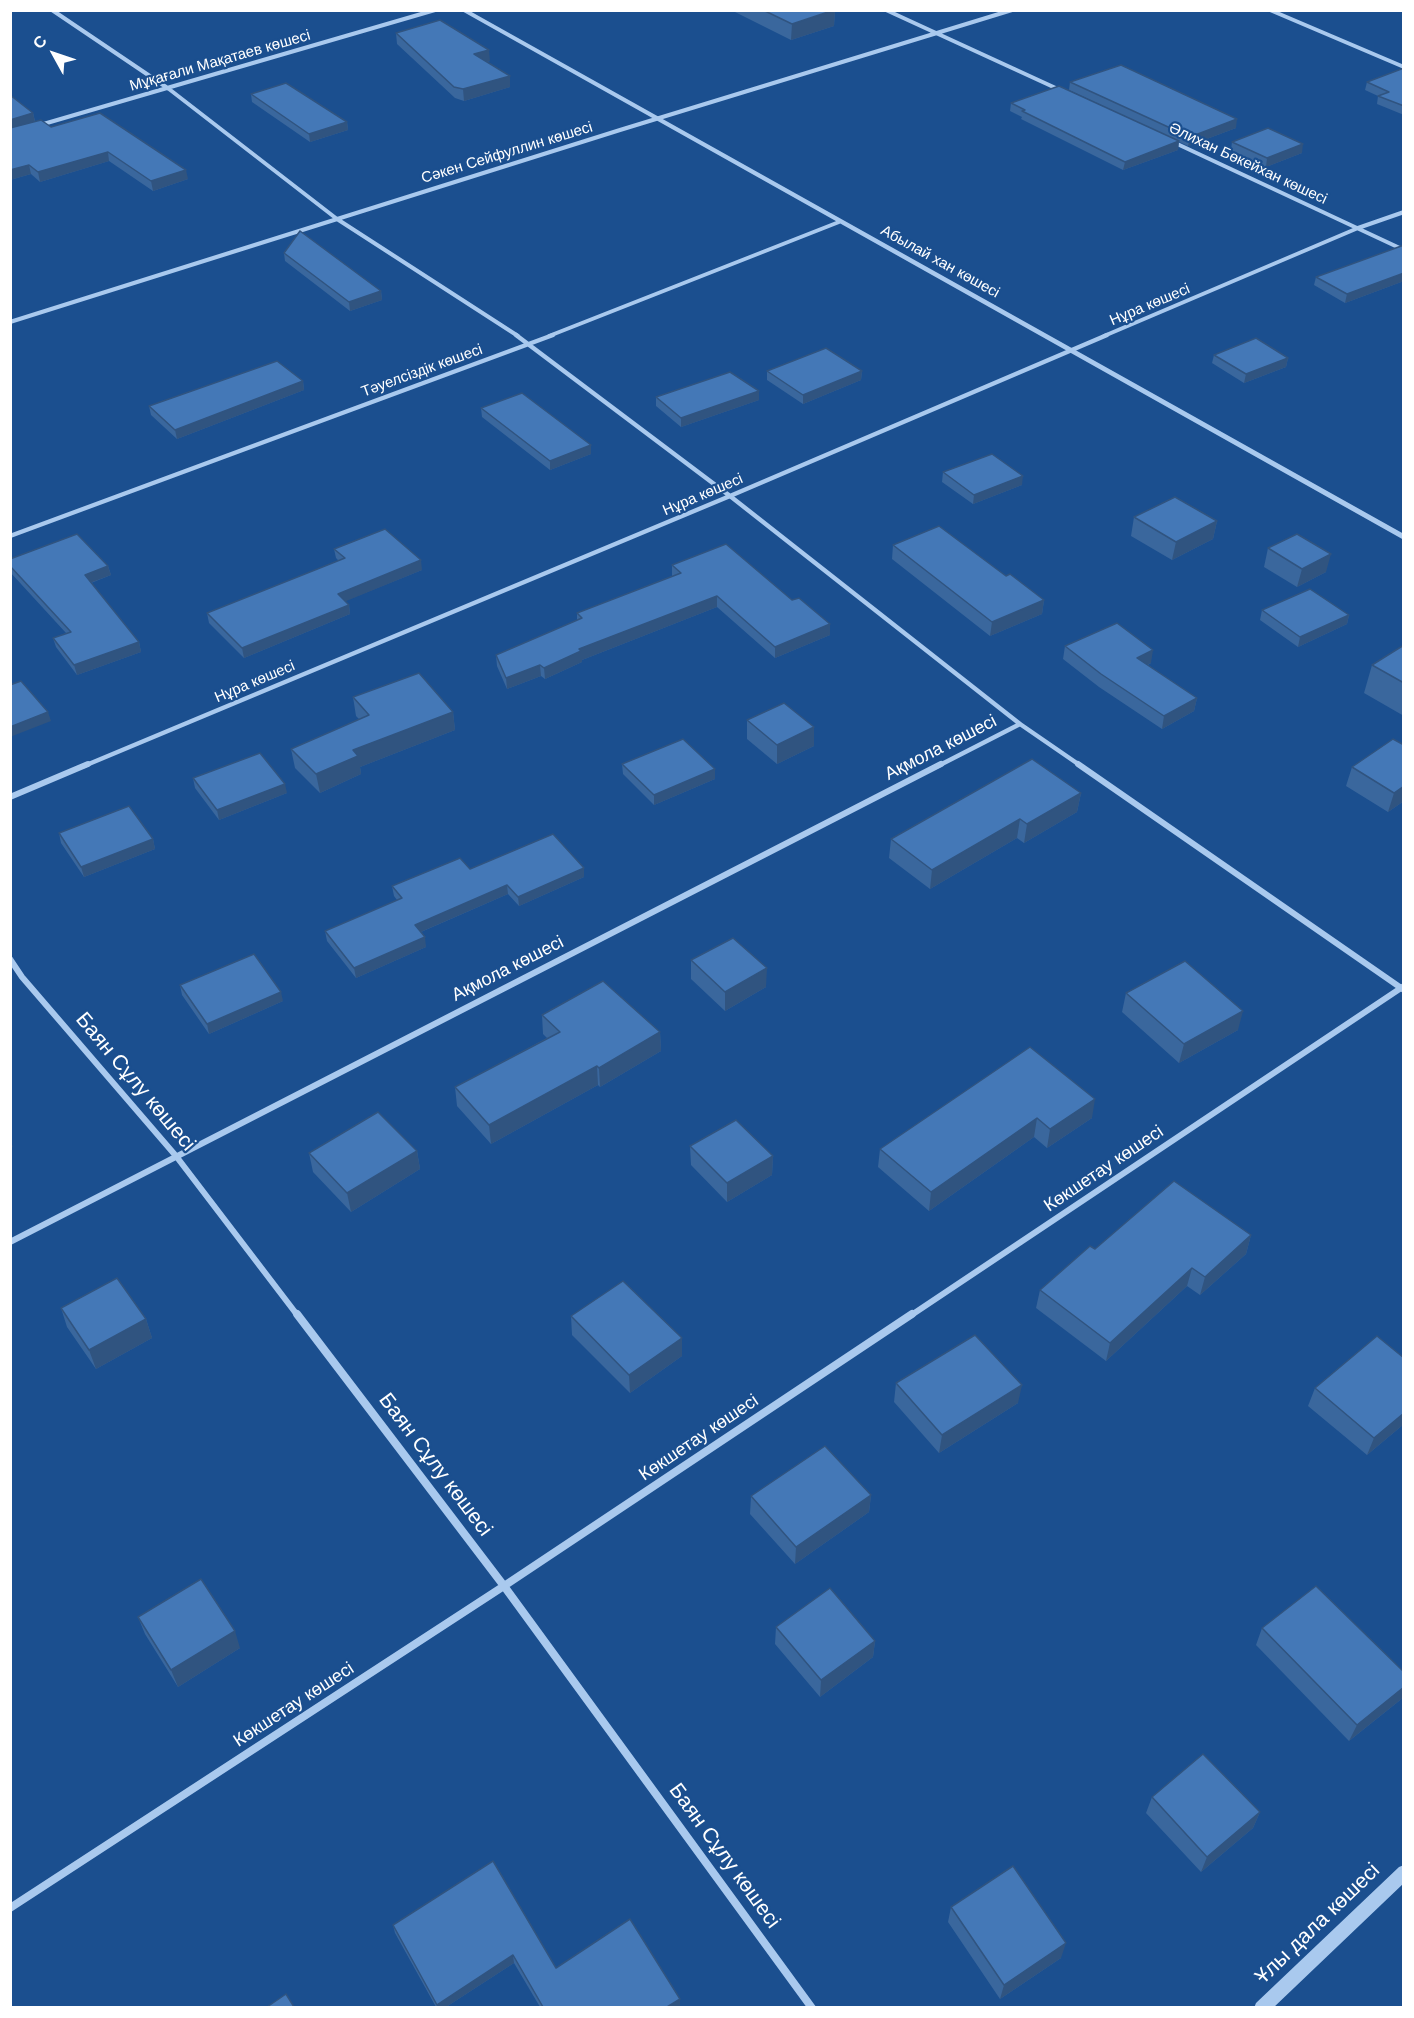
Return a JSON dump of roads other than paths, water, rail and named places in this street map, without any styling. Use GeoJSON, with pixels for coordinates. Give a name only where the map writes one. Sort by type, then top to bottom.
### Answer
{"type":"FeatureCollection","features":[{"type":"Feature","properties":{"kind":"street"},"geometry":{"type":"LineString","coordinates":[[52,10],[169,89],[337,219],[530,344],[730,496],[1020,724],[1403,988]]}},
{"type":"Feature","properties":{"kind":"street","name":"Мұқағали Мақатаев көшесі"},"geometry":{"type":"LineString","coordinates":[[33,127],[435,10]]}},
{"type":"Feature","properties":{"kind":"street","name":"Абылай хан көшесі"},"geometry":{"type":"LineString","coordinates":[[463,10],[1404,538]]}},
{"type":"Feature","properties":{"kind":"street"},"geometry":{"type":"LineString","coordinates":[[886,10],[1067,93]]}},
{"type":"Feature","properties":{"kind":"street","name":"Сәкен Сейфуллин көшесі"},"geometry":{"type":"LineString","coordinates":[[10,322],[658,118],[1012,10]]}},
{"type":"Feature","properties":{"kind":"street"},"geometry":{"type":"LineString","coordinates":[[1270,10],[1404,67]]}},
{"type":"Feature","properties":{"kind":"street","name":"Әлихан Бөкейхан көшесі"},"geometry":{"type":"LineString","coordinates":[[1164,138],[1404,250]]}},
{"type":"Feature","properties":{"kind":"street","name":"Нұра көшесі"},"geometry":{"type":"LineString","coordinates":[[10,797],[730,496],[1358,228],[1404,212]]}},
{"type":"Feature","properties":{"kind":"street","name":"Тәуелсіздік көшесі"},"geometry":{"type":"LineString","coordinates":[[10,536],[530,344],[838,222]]}},
{"type":"Feature","properties":{"kind":"street","name":"Ақмола көшесі"},"geometry":{"type":"LineString","coordinates":[[10,1242],[1020,724]]}},
{"type":"Feature","properties":{"kind":"street","name":"Баян Сұлу көшесі"},"geometry":{"type":"LineString","coordinates":[[10,959],[22,977],[176,1156],[504,1586],[812,2007]]}},
{"type":"Feature","properties":{"kind":"street","name":"Көкшетау көшесі"},"geometry":{"type":"LineString","coordinates":[[10,1908],[504,1586],[1403,988]]}},
{"type":"Feature","properties":{"kind":"street","name":"Ұлы дала көшесі"},"geometry":{"type":"LineString","coordinates":[[1262,2007],[1404,1872]]}}]}
